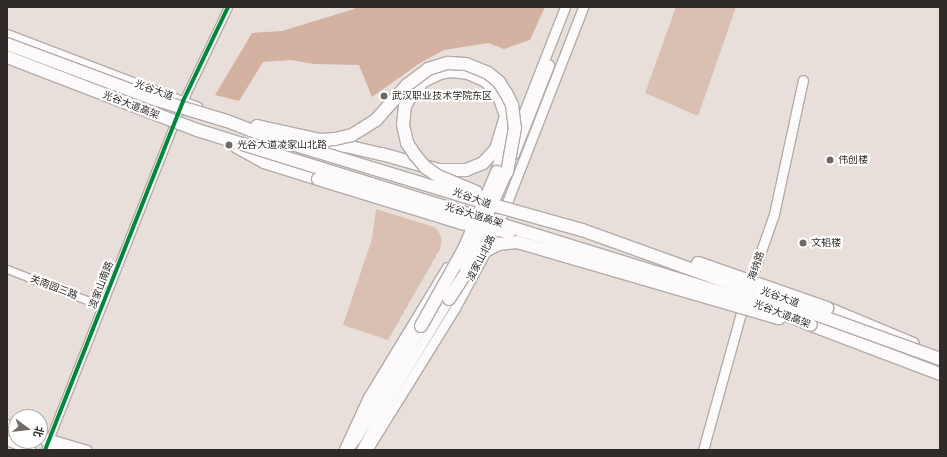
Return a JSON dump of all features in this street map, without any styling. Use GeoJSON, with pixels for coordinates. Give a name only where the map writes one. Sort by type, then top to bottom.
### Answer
{"type":"FeatureCollection","features":[{"type":"Feature","properties":{"kind":"highway","name":"光谷大道高架"},"geometry":{"type":"LineString","coordinates":[[7,44],[154,99],[226,121],[297,146],[500,208],[531,215],[582,230],[940,359]]}},
{"type":"Feature","properties":{"kind":"highway","name":"光谷大道高架"},"geometry":{"type":"LineString","coordinates":[[7,57],[197,130],[543,236],[771,308],[811,325],[940,374]]}},
{"type":"Feature","properties":{"kind":"highway"},"geometry":{"type":"LineString","coordinates":[[226,121],[310,139],[335,139],[352,135],[366,127],[383,113],[407,84],[428,69],[448,63],[466,64],[488,73],[499,82],[512,105],[515,128],[507,172]]}},
{"type":"Feature","properties":{"kind":"highway"},"geometry":{"type":"LineString","coordinates":[[344,450],[356,437],[464,249],[490,192],[504,152],[507,130],[506,116],[499,96],[486,81],[468,73],[450,71],[432,76],[416,87],[405,106],[403,125],[404,134],[410,149],[419,161],[430,171],[456,185],[502,201],[531,215]]}},
{"type":"Feature","properties":{"kind":"highway"},"geometry":{"type":"LineString","coordinates":[[312,148],[346,146],[382,154],[438,170],[466,170],[483,163],[496,149],[506,116]]}},
{"type":"Feature","properties":{"kind":"highway"},"geometry":{"type":"LineString","coordinates":[[237,147],[264,162],[461,223],[488,229],[543,236]]}},
{"type":"Feature","properties":{"kind":"highway"},"geometry":{"type":"LineString","coordinates":[[582,230],[722,270],[827,308],[916,345]]}},
{"type":"Feature","properties":{"kind":"highway"},"geometry":{"type":"LineString","coordinates":[[449,298],[475,259],[482,252],[498,244],[517,242],[768,316],[811,325]]}},
{"type":"Feature","properties":{"kind":"main road"},"geometry":{"type":"LineString","coordinates":[[344,450],[368,397],[449,263],[464,248],[476,232],[565,7]]}},
{"type":"Feature","properties":{"kind":"main road"},"geometry":{"type":"LineString","coordinates":[[361,450],[383,408],[449,298],[486,221],[507,172],[571,7]]}},
{"type":"Feature","properties":{"kind":"main road","name":"凌家山北路"},"geometry":{"type":"LineString","coordinates":[[367,450],[455,308],[497,228],[583,7]]}},
{"type":"Feature","properties":{"kind":"main road","name":"光谷大道"},"geometry":{"type":"LineString","coordinates":[[7,35],[183,101],[228,120],[312,148],[478,198],[487,205],[504,208],[749,286],[870,331],[940,353]]}},
{"type":"Feature","properties":{"kind":"main road","name":"光谷大道"},"geometry":{"type":"LineString","coordinates":[[7,63],[173,126],[237,147],[743,304],[940,379]]}},
{"type":"Feature","properties":{"kind":"main road","name":"海纳路"},"geometry":{"type":"LineString","coordinates":[[703,450],[743,304],[774,214],[803,80]]}},
{"type":"Feature","properties":{"kind":"main road"},"geometry":{"type":"LineString","coordinates":[[464,248],[470,244],[479,248],[481,260]]}},
{"type":"Feature","properties":{"kind":"main road"},"geometry":{"type":"LineString","coordinates":[[48,442],[87,450]]}},
{"type":"Feature","properties":{"kind":"main road"},"geometry":{"type":"LineString","coordinates":[[48,443],[63,450]]}},
{"type":"Feature","properties":{"kind":"street","name":"凌家山南路"},"geometry":{"type":"LineString","coordinates":[[48,432],[102,306],[183,101],[228,7]]}},
{"type":"Feature","properties":{"kind":"street","name":"关南园三路"},"geometry":{"type":"LineString","coordinates":[[7,269],[102,306]]}},
{"type":"Feature","properties":{"kind":"shaded area"},"geometry":{"type":"Polygon","coordinates":[[[356,7],[545,7],[530,40],[504,49],[488,43],[444,50],[420,63],[372,97],[359,65],[314,64],[291,60],[263,62],[239,101],[215,95],[252,33],[282,31],[354,9],[356,7]]]}},
{"type":"Feature","properties":{"kind":"shaded area"},"geometry":{"type":"Polygon","coordinates":[[[676,7],[736,7],[698,116],[645,93],[676,7]]]}},
{"type":"Feature","properties":{"kind":"shaded area"},"geometry":{"type":"Polygon","coordinates":[[[376,209],[434,227],[438,230],[442,240],[440,249],[388,340],[343,325],[372,239],[376,209]]]}},
{"type":"Feature","properties":{"kind":"cycle path"},"geometry":{"type":"LineString","coordinates":[[45,450],[183,101],[228,7]]}},
{"type":"Feature","properties":{"kind":"place","name":"武汉职业技术学院东区"},"geometry":{"type":"Point","coordinates":[384,96]}},
{"type":"Feature","properties":{"kind":"place","name":"光谷大道凌家山北路"},"geometry":{"type":"Point","coordinates":[229,145]}},
{"type":"Feature","properties":{"kind":"place","name":"伟创楼"},"geometry":{"type":"Point","coordinates":[830,160]}},
{"type":"Feature","properties":{"kind":"place","name":"文韬楼"},"geometry":{"type":"Point","coordinates":[803,243]}}]}
